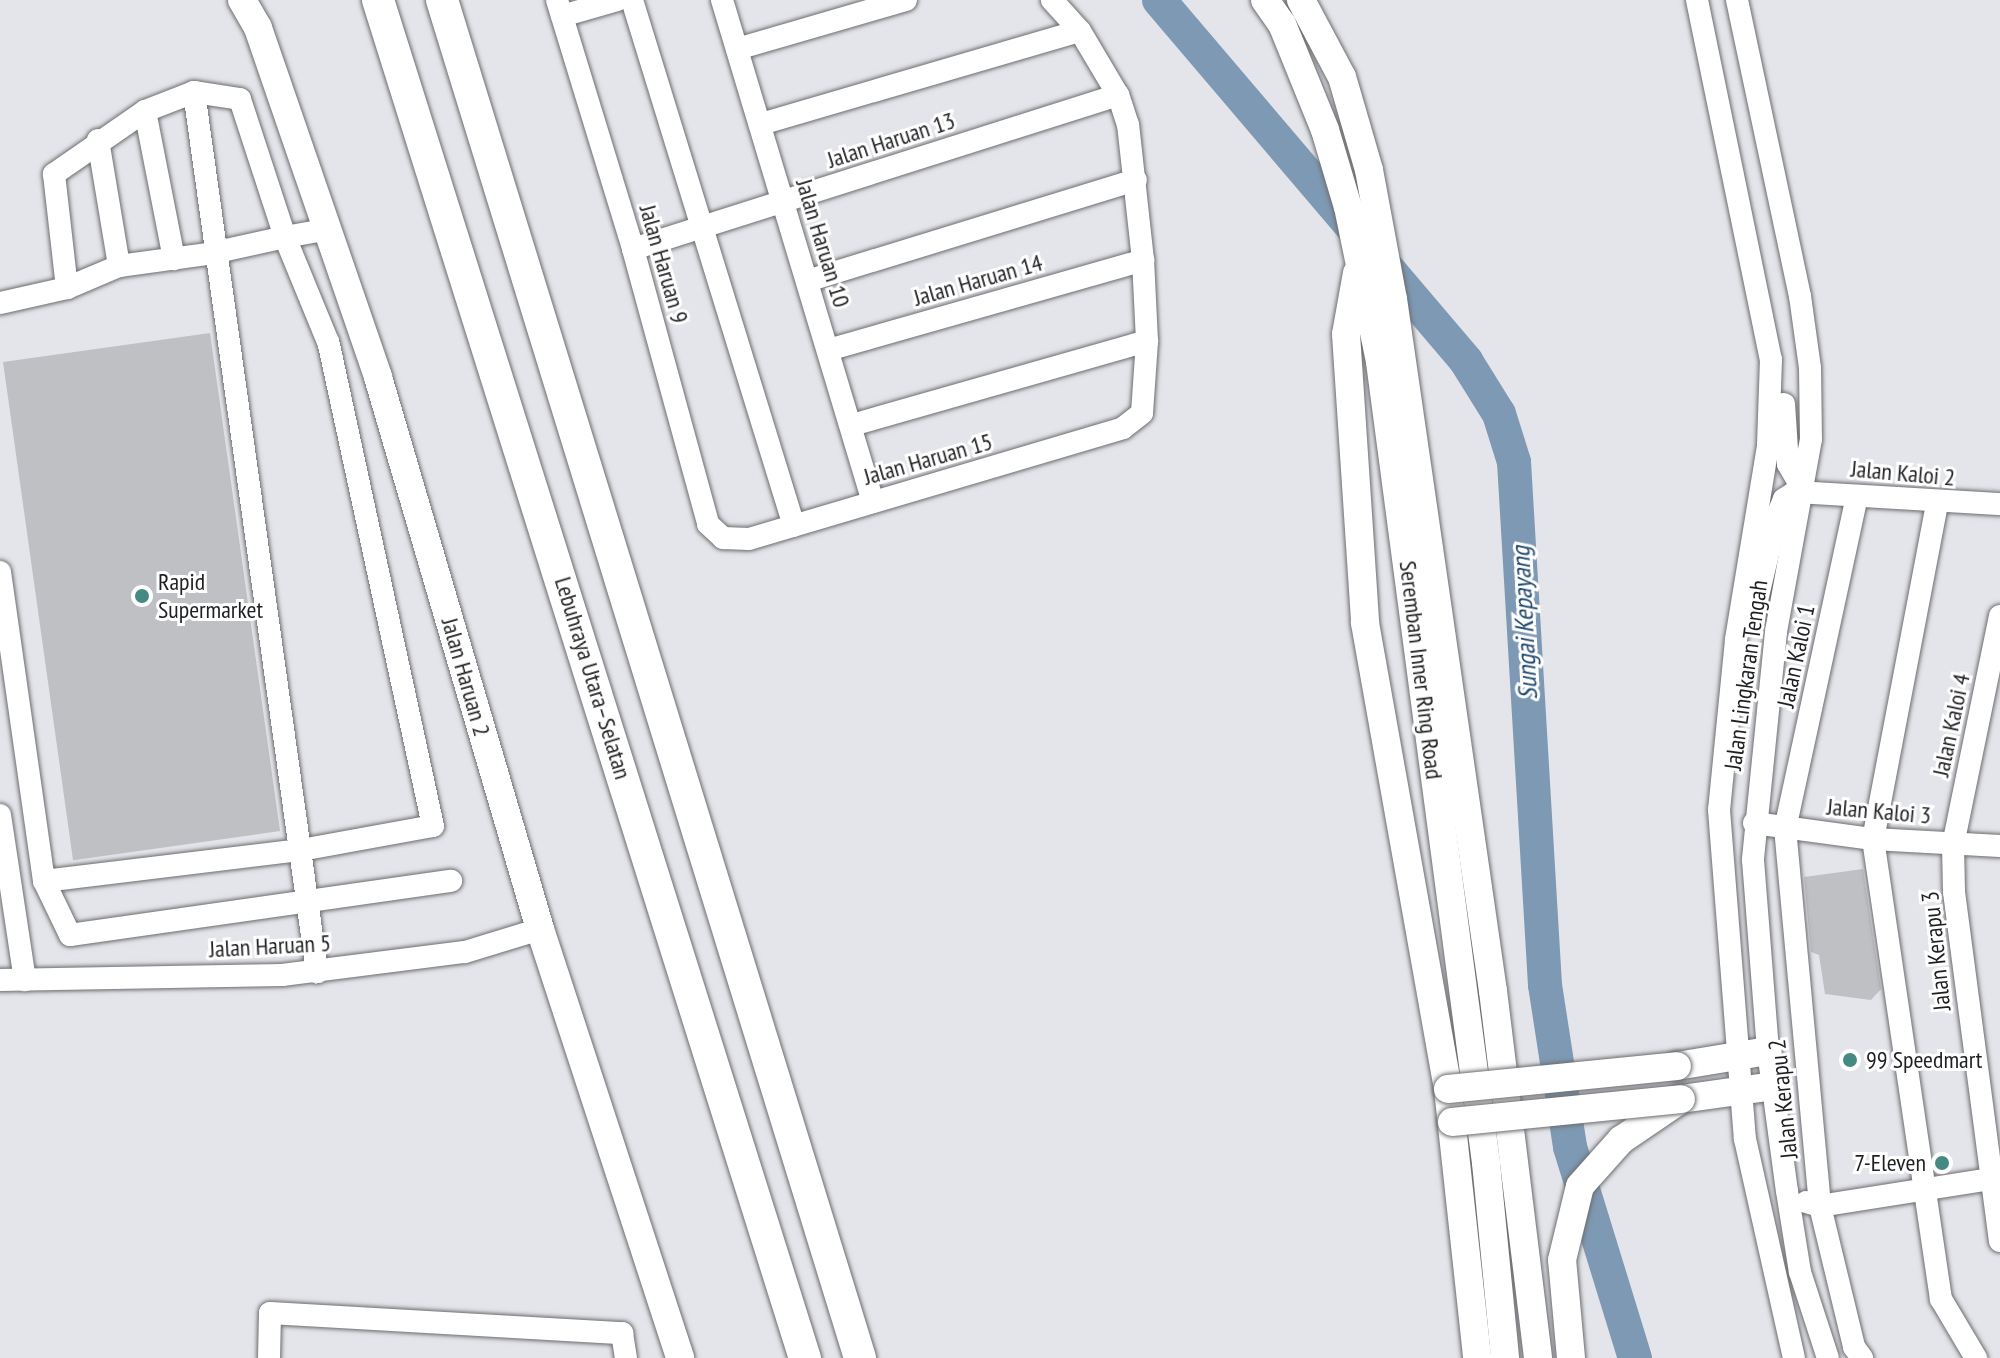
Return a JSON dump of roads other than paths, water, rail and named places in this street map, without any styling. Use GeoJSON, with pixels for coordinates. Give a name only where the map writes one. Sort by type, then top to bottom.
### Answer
{"type":"FeatureCollection","features":[{"type":"Feature","properties":{"kind":"highway","name":"Lebuhraya Utara–Selatan"},"geometry":{"type":"LineString","coordinates":[[378,0],[805,1358]]}},
{"type":"Feature","properties":{"kind":"highway"},"geometry":{"type":"LineString","coordinates":[[442,0],[860,1358]]}},
{"type":"Feature","properties":{"kind":"main road","name":"Jalan Haruan 2"},"geometry":{"type":"LineString","coordinates":[[242,0],[258,28],[378,377],[540,929],[680,1358]]}},
{"type":"Feature","properties":{"kind":"main road","name":"Seremban Inner Ring Road"},"geometry":{"type":"LineString","coordinates":[[1265,0],[1282,24],[1325,130],[1391,364],[1493,991],[1538,1358]]}},
{"type":"Feature","properties":{"kind":"main road","name":"Seremban Inner Ring Road"},"geometry":{"type":"LineString","coordinates":[[1301,0],[1342,77],[1369,170],[1486,1163],[1505,1358]]}},
{"type":"Feature","properties":{"kind":"main road"},"geometry":{"type":"LineString","coordinates":[[1360,258],[1346,334],[1365,623],[1448,1089],[1477,1358]]}},
{"type":"Feature","properties":{"kind":"main road"},"geometry":{"type":"LineString","coordinates":[[1448,1089],[1677,1066],[1768,1051]]}},
{"type":"Feature","properties":{"kind":"main road"},"geometry":{"type":"LineString","coordinates":[[1452,1122],[1681,1099],[1773,1086]]}},
{"type":"Feature","properties":{"kind":"main road"},"geometry":{"type":"LineString","coordinates":[[1571,1358],[1562,1260],[1580,1186],[1621,1140],[1681,1099]]}},
{"type":"Feature","properties":{"kind":"street"},"geometry":{"type":"LineString","coordinates":[[560,8],[617,0]]}},
{"type":"Feature","properties":{"kind":"street"},"geometry":{"type":"LineString","coordinates":[[632,0],[794,526]]}},
{"type":"Feature","properties":{"kind":"street","name":"Jalan Haruan 10"},"geometry":{"type":"LineString","coordinates":[[722,0],[873,502]]}},
{"type":"Feature","properties":{"kind":"street"},"geometry":{"type":"LineString","coordinates":[[737,49],[906,0]]}},
{"type":"Feature","properties":{"kind":"street"},"geometry":{"type":"LineString","coordinates":[[852,425],[1147,341],[1136,180],[1118,95],[1080,31],[1052,0]]}},
{"type":"Feature","properties":{"kind":"street","name":"Jalan Lingkaran Tengah"},"geometry":{"type":"LineString","coordinates":[[1697,0],[1771,359],[1768,446],[1736,640],[1719,810],[1739,1090],[1777,1298],[1794,1358]]}},
{"type":"Feature","properties":{"kind":"street","name":"Jalan Lingkaran Tengah"},"geometry":{"type":"LineString","coordinates":[[1737,0],[1800,296],[1810,368],[1811,439],[1776,632],[1754,823],[1755,926],[1768,1051],[1800,1272],[1828,1358]]}},
{"type":"Feature","properties":{"kind":"street","name":"Jalan Haruan 9"},"geometry":{"type":"LineString","coordinates":[[560,8],[633,249],[708,524],[723,538]]}},
{"type":"Feature","properties":{"kind":"street"},"geometry":{"type":"LineString","coordinates":[[761,124],[1080,31]]}},
{"type":"Feature","properties":{"kind":"street"},"geometry":{"type":"LineString","coordinates":[[194,92],[219,252],[317,972]]}},
{"type":"Feature","properties":{"kind":"street"},"geometry":{"type":"LineString","coordinates":[[44,881],[301,850],[433,826],[328,342],[285,237],[240,99],[194,92],[145,111],[98,140],[54,174],[67,288]]}},
{"type":"Feature","properties":{"kind":"street","name":"Jalan Haruan 13"},"geometry":{"type":"LineString","coordinates":[[633,249],[1118,95]]}},
{"type":"Feature","properties":{"kind":"street"},"geometry":{"type":"LineString","coordinates":[[145,111],[174,259]]}},
{"type":"Feature","properties":{"kind":"street"},"geometry":{"type":"LineString","coordinates":[[98,140],[119,266]]}},
{"type":"Feature","properties":{"kind":"street"},"geometry":{"type":"LineString","coordinates":[[807,281],[1136,180]]}},
{"type":"Feature","properties":{"kind":"street"},"geometry":{"type":"LineString","coordinates":[[0,303],[67,288],[119,266],[219,252],[329,229]]}},
{"type":"Feature","properties":{"kind":"street","name":"Jalan Haruan 14"},"geometry":{"type":"LineString","coordinates":[[828,350],[1143,260]]}},
{"type":"Feature","properties":{"kind":"street","name":"Jalan Haruan 15"},"geometry":{"type":"LineString","coordinates":[[723,538],[749,539],[1123,428],[1142,413],[1147,341]]}},
{"type":"Feature","properties":{"kind":"street"},"geometry":{"type":"LineString","coordinates":[[1736,640],[1752,620],[1781,506],[1790,494],[1803,490],[1790,472],[1784,399],[1771,359]]}},
{"type":"Feature","properties":{"kind":"street","name":"Jalan Kaloi 2"},"geometry":{"type":"LineString","coordinates":[[1803,490],[1937,504],[2000,504]]}},
{"type":"Feature","properties":{"kind":"street","name":"Jalan Kaloi 1"},"geometry":{"type":"LineString","coordinates":[[1785,828],[1857,496]]}},
{"type":"Feature","properties":{"kind":"street"},"geometry":{"type":"LineString","coordinates":[[1937,504],[1873,839],[1941,1299],[1976,1358]]}},
{"type":"Feature","properties":{"kind":"street"},"geometry":{"type":"LineString","coordinates":[[0,572],[44,881],[70,935],[308,904],[451,881]]}},
{"type":"Feature","properties":{"kind":"street","name":"Jalan Kaloi 4"},"geometry":{"type":"LineString","coordinates":[[1953,844],[2000,616]]}},
{"type":"Feature","properties":{"kind":"street"},"geometry":{"type":"LineString","coordinates":[[0,815],[7,910],[25,980]]}},
{"type":"Feature","properties":{"kind":"street","name":"Jalan Kaloi 3"},"geometry":{"type":"LineString","coordinates":[[1754,823],[1873,839],[2000,846]]}},
{"type":"Feature","properties":{"kind":"street","name":"Jalan Kerapu 2"},"geometry":{"type":"LineString","coordinates":[[1785,828],[1820,1206],[1854,1347],[1862,1358]]}},
{"type":"Feature","properties":{"kind":"street","name":"Jalan Kerapu 3"},"geometry":{"type":"LineString","coordinates":[[1953,844],[1954,892],[2000,1241]]}},
{"type":"Feature","properties":{"kind":"street","name":"Jalan Haruan 5"},"geometry":{"type":"LineString","coordinates":[[0,980],[317,972],[465,952],[540,929]]}},
{"type":"Feature","properties":{"kind":"street"},"geometry":{"type":"LineString","coordinates":[[1787,1191],[1820,1206],[1990,1179]]}},
{"type":"Feature","properties":{"kind":"street"},"geometry":{"type":"LineString","coordinates":[[269,1358],[270,1313],[622,1333],[626,1358]]}},
{"type":"Feature","properties":{"kind":"waterway","name":"Sungai Kepayang"},"geometry":{"type":"LineString","coordinates":[[1159,0],[1466,361],[1499,414],[1514,462],[1545,985],[1570,1147],[1635,1358]]}},
{"type":"Feature","properties":{"kind":"place","name":"Rapid Supermarket"},"geometry":{"type":"Point","coordinates":[142,596]}},
{"type":"Feature","properties":{"kind":"place","name":"99 Speedmart"},"geometry":{"type":"Point","coordinates":[1850,1060]}},
{"type":"Feature","properties":{"kind":"place","name":"7-Eleven"},"geometry":{"type":"Point","coordinates":[1942,1163]}}]}
